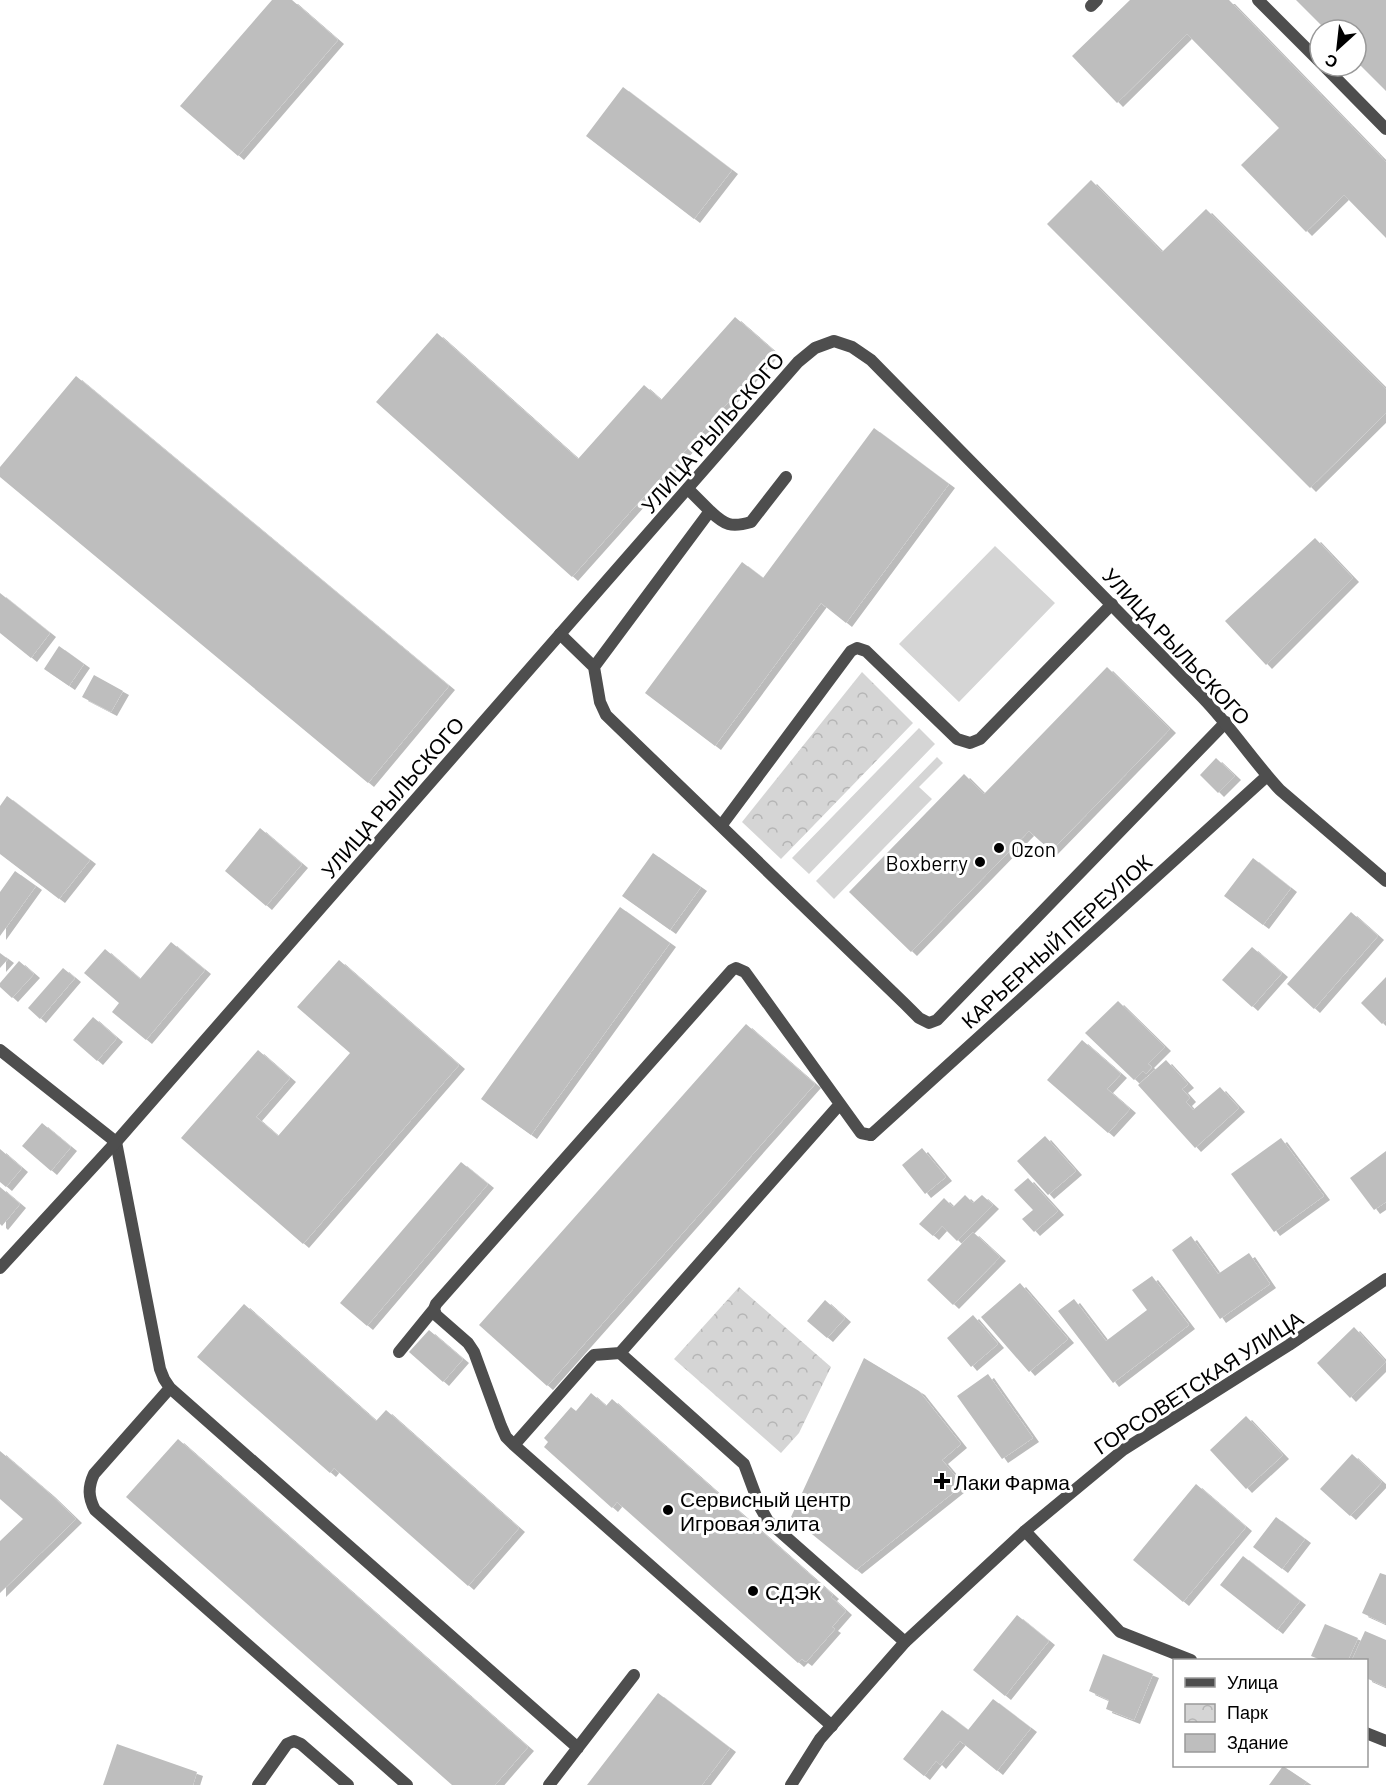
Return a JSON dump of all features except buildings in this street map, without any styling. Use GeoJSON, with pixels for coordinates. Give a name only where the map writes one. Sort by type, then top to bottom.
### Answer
{"type":"FeatureCollection","features":[{"type":"Feature","properties":{"kind":"street"},"geometry":{"type":"LineString","coordinates":[[1258,0],[1308,50]]}},
{"type":"Feature","properties":{"kind":"street"},"geometry":{"type":"LineString","coordinates":[[1336,78],[1386,129]]}},
{"type":"Feature","properties":{"kind":"street","name":"УЛИЦА РЫЛЬСКОГО"},"geometry":{"type":"LineString","coordinates":[[0,1268],[116,1142],[798,362],[815,348],[834,340],[852,347],[871,360],[1226,723],[1280,790],[1386,881]]}},
{"type":"Feature","properties":{"kind":"street"},"geometry":{"type":"LineString","coordinates":[[688,489],[726,524],[734,525],[751,522],[786,477]]}},
{"type":"Feature","properties":{"kind":"street"},"geometry":{"type":"LineString","coordinates":[[594,667],[710,511]]}},
{"type":"Feature","properties":{"kind":"street"},"geometry":{"type":"LineString","coordinates":[[721,826],[851,651],[858,648],[866,651],[957,739],[970,743],[980,739],[1112,604]]}},
{"type":"Feature","properties":{"kind":"street"},"geometry":{"type":"LineString","coordinates":[[560,634],[594,667],[600,702],[606,715],[919,1018],[928,1023],[937,1020],[943,1014],[1226,723]]}},
{"type":"Feature","properties":{"kind":"street","name":"КАРЬЕРНЫЙ ПЕРЕУЛОК"},"geometry":{"type":"LineString","coordinates":[[840,1104],[861,1133],[871,1135],[1267,776]]}},
{"type":"Feature","properties":{"kind":"street"},"geometry":{"type":"LineString","coordinates":[[399,1352],[436,1304],[732,970],[736,968],[745,972],[840,1104],[620,1353],[594,1355],[514,1445]]}},
{"type":"Feature","properties":{"kind":"street"},"geometry":{"type":"LineString","coordinates":[[0,1050],[116,1142],[160,1369],[170,1388],[578,1748]]}},
{"type":"Feature","properties":{"kind":"street","name":"ГОРСОВЕТСКАЯ УЛИЦА"},"geometry":{"type":"LineString","coordinates":[[791,1785],[820,1739],[905,1642],[1025,1531],[1123,1450],[1289,1345],[1386,1279]]}},
{"type":"Feature","properties":{"kind":"street"},"geometry":{"type":"LineString","coordinates":[[434,1309],[436,1315],[474,1352],[506,1437],[832,1726]]}},
{"type":"Feature","properties":{"kind":"street"},"geometry":{"type":"LineString","coordinates":[[620,1353],[744,1464],[760,1507],[768,1521],[905,1642]]}},
{"type":"Feature","properties":{"kind":"street"},"geometry":{"type":"LineString","coordinates":[[170,1388],[94,1474],[89,1492],[90,1502],[95,1510],[407,1785]]}},
{"type":"Feature","properties":{"kind":"street"},"geometry":{"type":"LineString","coordinates":[[1025,1531],[1120,1632],[1188,1659]]}},
{"type":"Feature","properties":{"kind":"street"},"geometry":{"type":"LineString","coordinates":[[549,1785],[634,1675]]}},
{"type":"Feature","properties":{"kind":"street"},"geometry":{"type":"LineString","coordinates":[[1368,1734],[1386,1741]]}},
{"type":"Feature","properties":{"kind":"street"},"geometry":{"type":"LineString","coordinates":[[258,1785],[287,1744],[294,1741],[301,1744],[348,1785]]}},
{"type":"Feature","properties":{"kind":"green space"},"geometry":{"type":"Polygon","coordinates":[[[995,546],[1055,603],[959,702],[899,644],[995,546]]]}},
{"type":"Feature","properties":{"kind":"green space"},"geometry":{"type":"Polygon","coordinates":[[[862,672],[913,723],[781,859],[742,822],[862,672]]]}},
{"type":"Feature","properties":{"kind":"green space"},"geometry":{"type":"Polygon","coordinates":[[[919,728],[935,744],[809,874],[792,858],[919,728]]]}},
{"type":"Feature","properties":{"kind":"green space"},"geometry":{"type":"Polygon","coordinates":[[[937,757],[943,763],[919,787],[932,799],[834,899],[816,881],[937,757]]]}},
{"type":"Feature","properties":{"kind":"green space"},"geometry":{"type":"Polygon","coordinates":[[[739,1287],[831,1367],[799,1433],[781,1453],[674,1359],[739,1287]]]}},
{"type":"Feature","properties":{"kind":"place","name":"Ozon"},"geometry":{"type":"Point","coordinates":[999,848]}},
{"type":"Feature","properties":{"kind":"place","name":"Boxberry"},"geometry":{"type":"Point","coordinates":[980,862]}},
{"type":"Feature","properties":{"kind":"place","name":"Лаки Фарма"},"geometry":{"type":"Point","coordinates":[942,1481]}},
{"type":"Feature","properties":{"kind":"place","name":"Сервисный центр Игровая элита"},"geometry":{"type":"Point","coordinates":[668,1510]}},
{"type":"Feature","properties":{"kind":"place","name":"СДЭК"},"geometry":{"type":"Point","coordinates":[753,1591]}}]}
